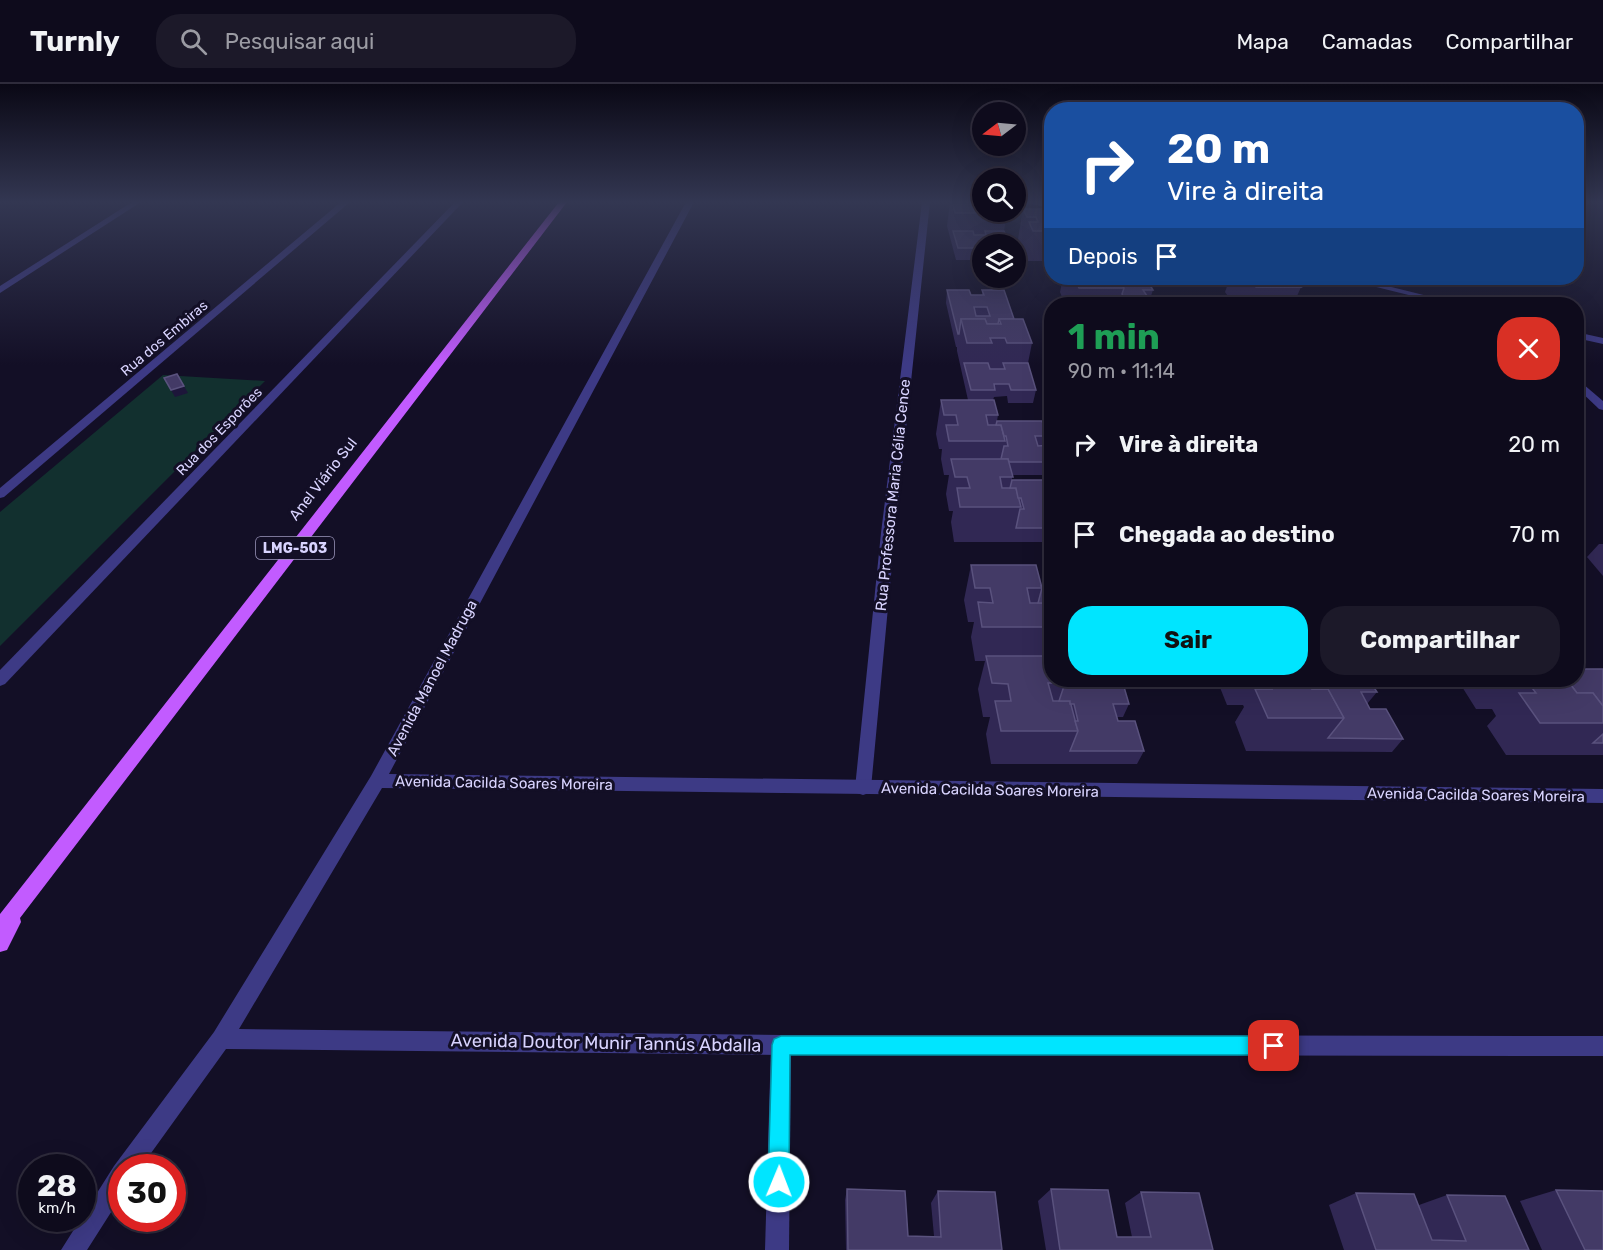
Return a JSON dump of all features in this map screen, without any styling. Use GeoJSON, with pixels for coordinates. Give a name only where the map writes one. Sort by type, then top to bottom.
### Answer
{"type":"FeatureCollection","features":[{"type":"Feature","properties":{"kind":"main road","name":"Anel Viário Sul"},"geometry":{"type":"LineString","coordinates":[[0,929],[521,256]]}},
{"type":"Feature","properties":{"kind":"main road","name":"Anel Viário Sul"},"geometry":{"type":"LineString","coordinates":[[0,943],[27,896]]}},
{"type":"Feature","properties":{"kind":"street"},"geometry":{"type":"LineString","coordinates":[[0,290],[52,256]]}},
{"type":"Feature","properties":{"kind":"street","name":"Rua dos Embiras"},"geometry":{"type":"LineString","coordinates":[[0,494],[282,256]]}},
{"type":"Feature","properties":{"kind":"street","name":"Rua dos Esporões"},"geometry":{"type":"LineString","coordinates":[[0,680],[407,256]]}},
{"type":"Feature","properties":{"kind":"street","name":"Avenida Manoel Madruga"},"geometry":{"type":"LineString","coordinates":[[136,1154],[221,1038],[377,781],[661,256]]}},
{"type":"Feature","properties":{"kind":"street","name":"Rua Professora Maria Célia Cence"},"geometry":{"type":"LineString","coordinates":[[863,788],[888,533],[920,256]]}},
{"type":"Feature","properties":{"kind":"street"},"geometry":{"type":"LineString","coordinates":[[1375,285],[1425,297]]}},
{"type":"Feature","properties":{"kind":"street"},"geometry":{"type":"LineString","coordinates":[[1584,337],[1603,341]]}},
{"type":"Feature","properties":{"kind":"street"},"geometry":{"type":"LineString","coordinates":[[1584,389],[1603,407]]}},
{"type":"Feature","properties":{"kind":"street","name":"Avenida Cacilda Soares Moreira"},"geometry":{"type":"LineString","coordinates":[[377,781],[1603,796]]}},
{"type":"Feature","properties":{"kind":"street","name":"Avenida Doutor Munir Tannús Abdalla"},"geometry":{"type":"LineString","coordinates":[[221,1038],[781,1045],[1603,1046]]}},
{"type":"Feature","properties":{"kind":"street"},"geometry":{"type":"LineString","coordinates":[[777,1250],[781,1045]]}},
{"type":"Feature","properties":{"kind":"street"},"geometry":{"type":"LineString","coordinates":[[73,1250],[108,1196]]}},
{"type":"Feature","properties":{"kind":"green space"},"geometry":{"type":"Polygon","coordinates":[[[163,375],[265,381],[0,646],[0,512],[163,375]]]}},
{"type":"Feature","properties":{"kind":"building"},"geometry":{"type":"Polygon","coordinates":[[[1078,285],[1122,285],[1124,288],[1079,288],[1078,285]]]}},
{"type":"Feature","properties":{"kind":"building"},"geometry":{"type":"Polygon","coordinates":[[[1122,285],[1150,285],[1153,290],[1143,290],[1147,296],[1158,297],[1121,297],[1124,288],[1122,285]]]}},
{"type":"Feature","properties":{"kind":"building"},"geometry":{"type":"Polygon","coordinates":[[[1254,285],[1299,285],[1301,287],[1256,287],[1254,285]]]}},
{"type":"Feature","properties":{"kind":"building"},"geometry":{"type":"Polygon","coordinates":[[[947,290],[969,290],[971,295],[984,295],[982,290],[1004,290],[1014,319],[999,319],[998,324],[987,324],[985,319],[961,319],[958,334],[947,290]],[[974,307],[976,316],[990,316],[987,307],[974,307]]]}},
{"type":"Feature","properties":{"kind":"building"},"geometry":{"type":"Polygon","coordinates":[[[961,319],[985,319],[987,324],[1001,324],[999,319],[1023,319],[1032,343],[1007,343],[1005,338],[990,338],[992,343],[967,343],[961,319]]]}},
{"type":"Feature","properties":{"kind":"building"},"geometry":{"type":"Polygon","coordinates":[[[964,363],[988,363],[990,369],[1005,369],[1003,363],[1028,363],[1036,390],[1011,390],[1009,384],[994,384],[995,390],[971,390],[964,363]]]}},
{"type":"Feature","properties":{"kind":"building"},"geometry":{"type":"Polygon","coordinates":[[[177,374],[184,386],[171,390],[164,378],[177,374]]]}},
{"type":"Feature","properties":{"kind":"building"},"geometry":{"type":"Polygon","coordinates":[[[941,400],[994,400],[998,415],[986,415],[988,425],[1001,425],[1005,441],[949,441],[946,425],[958,425],[956,415],[944,415],[941,400]]]}},
{"type":"Feature","properties":{"kind":"building"},"geometry":{"type":"Polygon","coordinates":[[[997,421],[1042,421],[1044,436],[1035,436],[1038,446],[1044,446],[1044,462],[1009,462],[1008,459],[1001,459],[1004,446],[1008,446],[1001,425],[996,425],[997,421]]]}},
{"type":"Feature","properties":{"kind":"building"},"geometry":{"type":"Polygon","coordinates":[[[951,459],[1008,459],[1013,477],[1000,477],[1002,488],[1016,488],[1021,507],[960,507],[957,488],[970,488],[967,477],[955,477],[951,459]]]}},
{"type":"Feature","properties":{"kind":"building"},"geometry":{"type":"Polygon","coordinates":[[[1012,480],[1044,480],[1044,528],[1016,528],[1020,509],[1024,509],[1016,488],[1010,488],[1012,480]]]}},
{"type":"Feature","properties":{"kind":"building"},"geometry":{"type":"Polygon","coordinates":[[[971,565],[1036,565],[1042,588],[1027,588],[1030,603],[1044,603],[1044,627],[982,627],[978,602],[993,603],[990,588],[975,588],[971,565]]]}},
{"type":"Feature","properties":{"kind":"building"},"geometry":{"type":"Polygon","coordinates":[[[1041,586],[1044,586],[1044,603],[1038,603],[1041,586]]]}},
{"type":"Feature","properties":{"kind":"building"},"geometry":{"type":"Polygon","coordinates":[[[986,656],[1044,656],[1044,687],[1049,687],[1053,701],[1070,701],[1078,731],[1001,731],[995,701],[1011,701],[1008,684],[992,683],[986,656]]]}},
{"type":"Feature","properties":{"kind":"building"},"geometry":{"type":"Polygon","coordinates":[[[1584,669],[1603,669],[1603,706],[1593,693],[1577,693],[1572,687],[1584,687],[1584,669]]]}},
{"type":"Feature","properties":{"kind":"building"},"geometry":{"type":"Polygon","coordinates":[[[1064,687],[1124,687],[1129,704],[1113,704],[1118,721],[1135,721],[1144,751],[1070,751],[1078,731],[1075,721],[1078,721],[1074,704],[1070,704],[1070,701],[1059,701],[1064,687]]]}},
{"type":"Feature","properties":{"kind":"building"},"geometry":{"type":"Polygon","coordinates":[[[1271,687],[1328,689],[1344,718],[1268,718],[1255,689],[1272,689],[1271,687]]]}},
{"type":"Feature","properties":{"kind":"building"},"geometry":{"type":"Polygon","coordinates":[[[1311,687],[1374,687],[1377,692],[1361,692],[1370,709],[1386,709],[1403,739],[1328,738],[1344,718],[1328,689],[1312,689],[1311,687]]]}},
{"type":"Feature","properties":{"kind":"building"},"geometry":{"type":"Polygon","coordinates":[[[1531,687],[1572,687],[1577,693],[1593,693],[1603,706],[1603,723],[1540,723],[1519,693],[1536,693],[1531,687]]]}},
{"type":"Feature","properties":{"kind":"building"},"geometry":{"type":"Polygon","coordinates":[[[1603,734],[1603,743],[1593,743],[1603,734]]]}},
{"type":"Feature","properties":{"kind":"building"},"geometry":{"type":"Polygon","coordinates":[[[847,1189],[905,1191],[908,1236],[941,1237],[938,1191],[995,1192],[1002,1250],[848,1250],[847,1189]]]}},
{"type":"Feature","properties":{"kind":"building"},"geometry":{"type":"Polygon","coordinates":[[[1051,1189],[1108,1190],[1117,1237],[1151,1237],[1141,1192],[1199,1193],[1213,1250],[1060,1250],[1051,1189]]]}},
{"type":"Feature","properties":{"kind":"building"},"geometry":{"type":"Polygon","coordinates":[[[1556,1190],[1603,1191],[1603,1250],[1585,1250],[1556,1190]]]}},
{"type":"Feature","properties":{"kind":"building"},"geometry":{"type":"Polygon","coordinates":[[[1356,1193],[1414,1194],[1432,1240],[1466,1241],[1447,1195],[1505,1196],[1529,1250],[1376,1250],[1356,1193]]]}},
{"type":"Feature","properties":{"kind":"route"},"geometry":{"type":"LineString","coordinates":[[779,1182],[781,1045],[1274,1046]]}}]}
